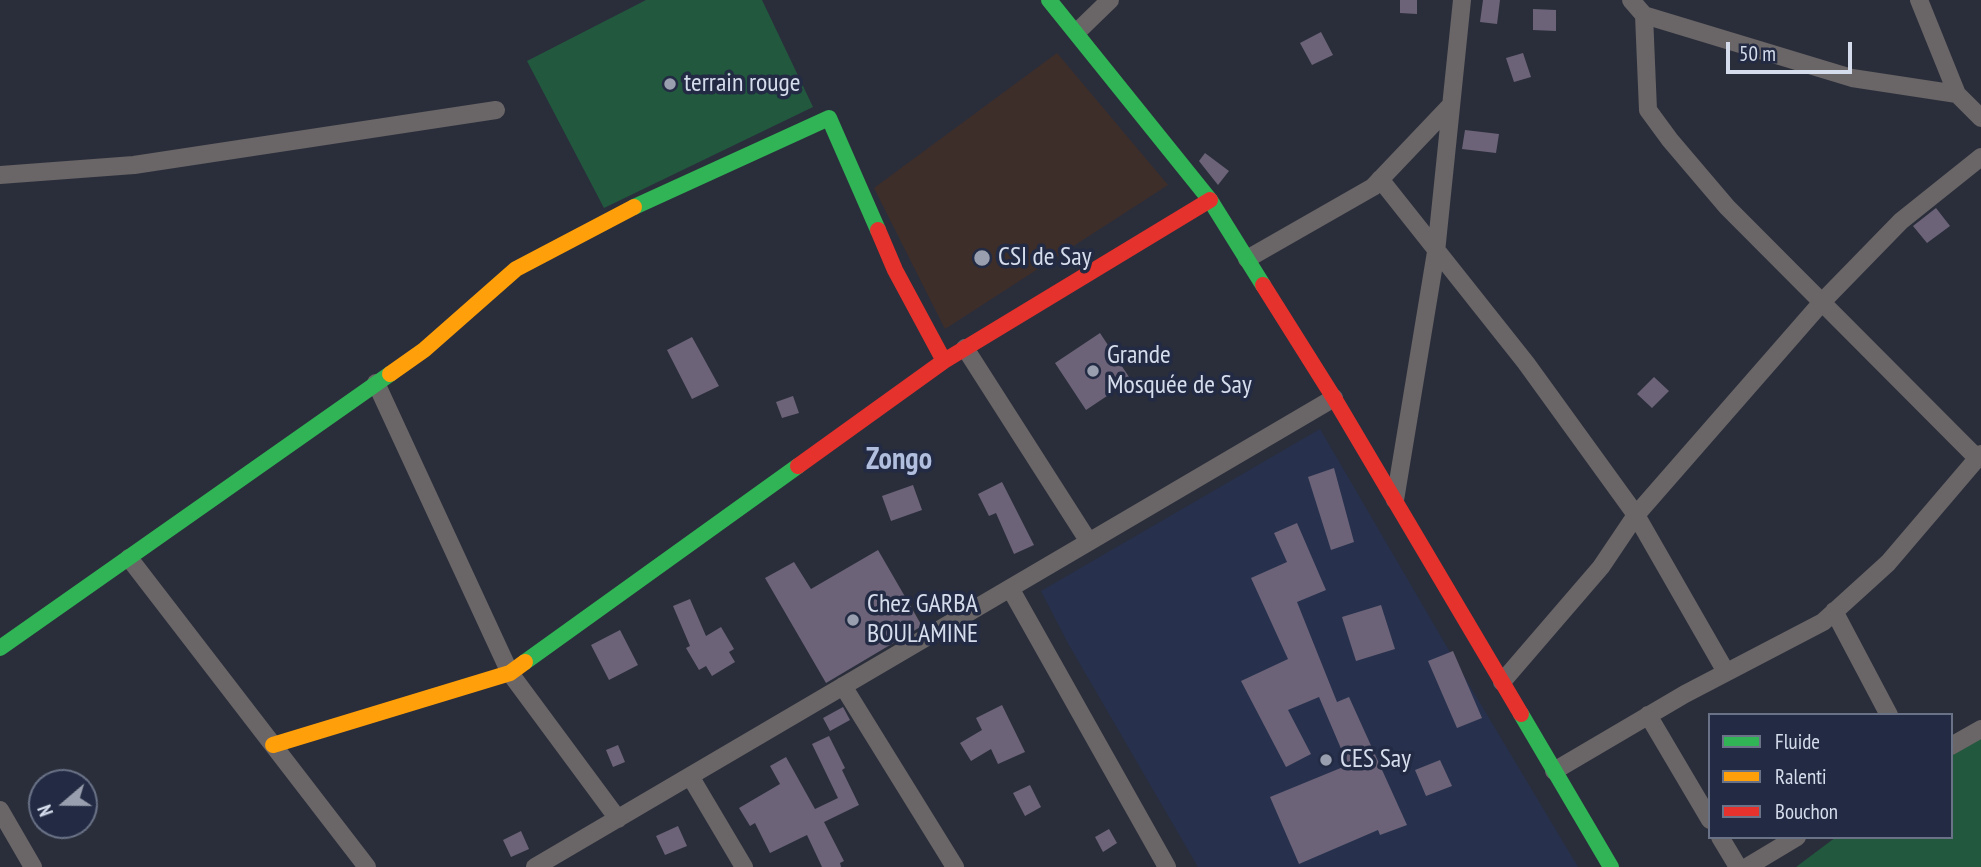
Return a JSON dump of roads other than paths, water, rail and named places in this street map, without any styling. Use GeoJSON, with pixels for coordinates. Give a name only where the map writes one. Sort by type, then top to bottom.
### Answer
{"type":"FeatureCollection","features":[{"type":"Feature","properties":{"kind":"street"},"geometry":{"type":"LineString","coordinates":[[1049,0],[1210,200],[1395,499],[1611,867]]}},
{"type":"Feature","properties":{"kind":"street"},"geometry":{"type":"LineString","coordinates":[[1077,32],[1110,0]]}},
{"type":"Feature","properties":{"kind":"street"},"geometry":{"type":"LineString","coordinates":[[1395,499],[1436,252],[1462,0]]}},
{"type":"Feature","properties":{"kind":"street"},"geometry":{"type":"LineString","coordinates":[[1631,0],[1644,15],[1852,78],[1957,94],[1978,110]]}},
{"type":"Feature","properties":{"kind":"street"},"geometry":{"type":"LineString","coordinates":[[1919,0],[1957,94]]}},
{"type":"Feature","properties":{"kind":"street"},"geometry":{"type":"LineString","coordinates":[[1554,771],[1648,715],[1823,622],[1888,563],[1979,456],[1727,207],[1670,140],[1648,110],[1644,15]]}},
{"type":"Feature","properties":{"kind":"street"},"geometry":{"type":"LineString","coordinates":[[1247,259],[1373,187],[1451,105]]}},
{"type":"Feature","properties":{"kind":"street"},"geometry":{"type":"LineString","coordinates":[[0,175],[134,165],[496,110]]}},
{"type":"Feature","properties":{"kind":"street"},"geometry":{"type":"LineString","coordinates":[[0,648],[424,350],[516,269],[617,215],[829,118],[895,270],[944,361]]}},
{"type":"Feature","properties":{"kind":"street"},"geometry":{"type":"LineString","coordinates":[[1502,682],[1601,567],[1636,515],[1823,301],[1901,221],[1981,157]]}},
{"type":"Feature","properties":{"kind":"street"},"geometry":{"type":"LineString","coordinates":[[1380,179],[1526,363],[1636,515],[1726,672]]}},
{"type":"Feature","properties":{"kind":"street"},"geometry":{"type":"LineString","coordinates":[[273,745],[510,673],[944,361],[1210,200]]}},
{"type":"Feature","properties":{"kind":"street"},"geometry":{"type":"LineString","coordinates":[[965,348],[1088,542]]}},
{"type":"Feature","properties":{"kind":"street"},"geometry":{"type":"LineString","coordinates":[[376,383],[510,673],[618,818]]}},
{"type":"Feature","properties":{"kind":"street"},"geometry":{"type":"LineString","coordinates":[[535,867],[1334,398]]}},
{"type":"Feature","properties":{"kind":"street"},"geometry":{"type":"LineString","coordinates":[[129,558],[367,867]]}},
{"type":"Feature","properties":{"kind":"street"},"geometry":{"type":"LineString","coordinates":[[1010,588],[1167,867]]}},
{"type":"Feature","properties":{"kind":"street"},"geometry":{"type":"LineString","coordinates":[[1834,611],[1888,713]]}},
{"type":"Feature","properties":{"kind":"street"},"geometry":{"type":"LineString","coordinates":[[844,686],[955,867]]}},
{"type":"Feature","properties":{"kind":"street"},"geometry":{"type":"LineString","coordinates":[[1648,715],[1708,817]]}},
{"type":"Feature","properties":{"kind":"street"},"geometry":{"type":"LineString","coordinates":[[1953,745],[1981,729]]}},
{"type":"Feature","properties":{"kind":"street"},"geometry":{"type":"LineString","coordinates":[[691,776],[744,867]]}},
{"type":"Feature","properties":{"kind":"street"},"geometry":{"type":"LineString","coordinates":[[0,810],[33,867]]}},
{"type":"Feature","properties":{"kind":"street"},"geometry":{"type":"LineString","coordinates":[[1721,839],[1738,867]]}},
{"type":"Feature","properties":{"kind":"street"},"geometry":{"type":"LineString","coordinates":[[1747,867],[1794,839]]}},
{"type":"Feature","properties":{"kind":"place","name":"terrain rouge"},"geometry":{"type":"Point","coordinates":[670,84]}},
{"type":"Feature","properties":{"kind":"place","name":"CSI de Say"},"geometry":{"type":"Point","coordinates":[982,258]}},
{"type":"Feature","properties":{"kind":"place","name":"Grande Mosquée de Say"},"geometry":{"type":"Point","coordinates":[1093,371]}},
{"type":"Feature","properties":{"kind":"place","name":"Chez GARBA BOULAMINE"},"geometry":{"type":"Point","coordinates":[853,620]}},
{"type":"Feature","properties":{"kind":"place","name":"CES Say"},"geometry":{"type":"Point","coordinates":[1326,760]}},
{"type":"Feature","properties":{"kind":"district","name":"Zongo"},"geometry":{"type":"Point","coordinates":[899,460]}}]}
